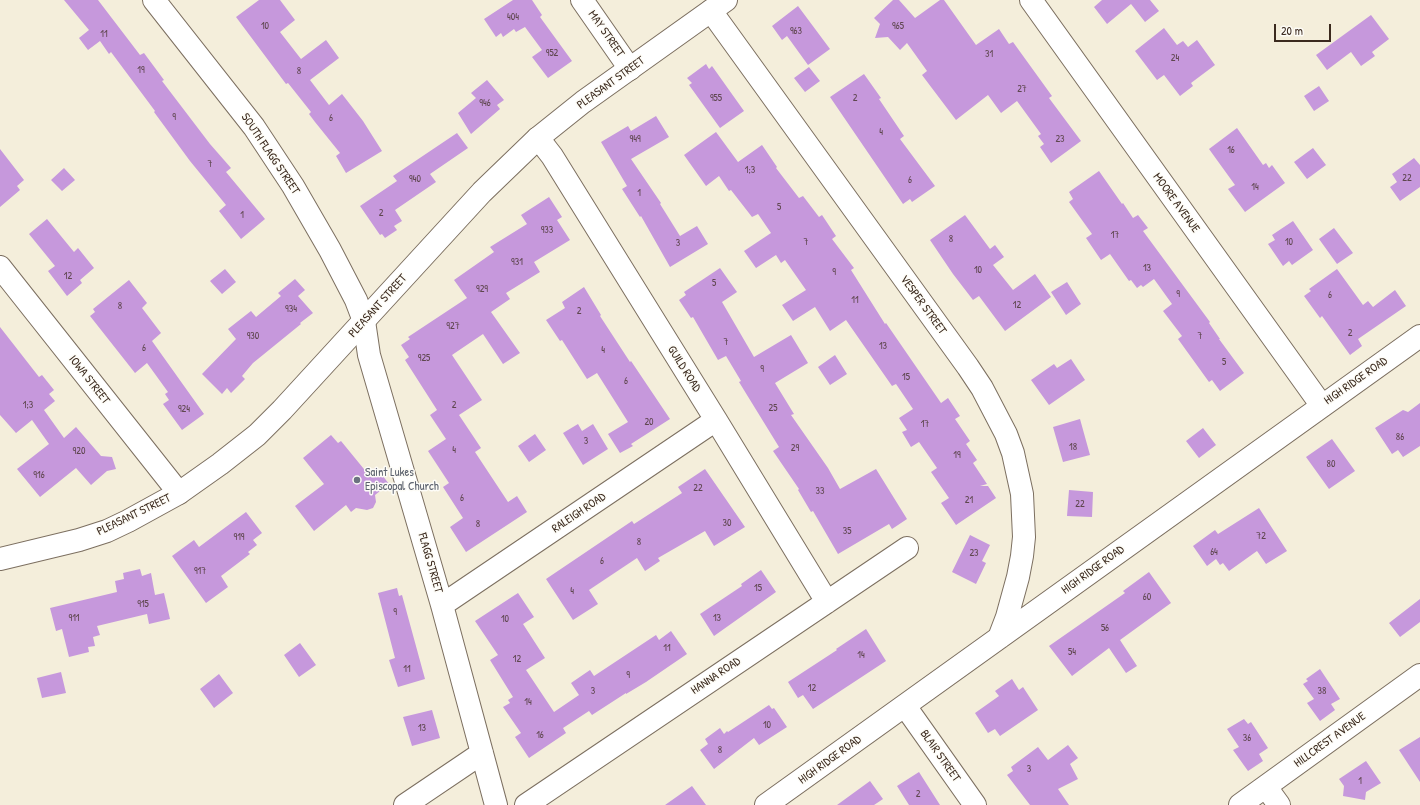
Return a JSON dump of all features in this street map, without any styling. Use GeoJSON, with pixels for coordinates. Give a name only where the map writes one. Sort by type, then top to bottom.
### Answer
{"type":"FeatureCollection","features":[{"type":"Feature","properties":{"kind":"street","name":"SOUTH FLAGG STREET"},"geometry":{"type":"LineString","coordinates":[[154,0],[254,127],[292,186],[344,277],[356,300],[364,321]]}},
{"type":"Feature","properties":{"kind":"street","name":"MAY STREET"},"geometry":{"type":"LineString","coordinates":[[582,0],[630,69]]}},
{"type":"Feature","properties":{"kind":"street","name":"MOORE AVENUE"},"geometry":{"type":"LineString","coordinates":[[1031,0],[1322,406]]}},
{"type":"Feature","properties":{"kind":"street","name":"PLEASANT STREET"},"geometry":{"type":"LineString","coordinates":[[0,559],[79,540],[107,531],[179,493],[220,464],[257,434],[282,410],[482,192],[538,138],[583,102],[718,6]]}},
{"type":"Feature","properties":{"kind":"street","name":"VESPER STREET"},"geometry":{"type":"LineString","coordinates":[[718,6],[968,367],[982,388],[1006,434],[1013,453],[1022,494],[1024,537],[1018,577],[1007,617],[999,638]]}},
{"type":"Feature","properties":{"kind":"street","name":"GUILD ROAD"},"geometry":{"type":"LineString","coordinates":[[538,138],[552,156],[827,602]]}},
{"type":"Feature","properties":{"kind":"street","name":"IOWA STREET"},"geometry":{"type":"LineString","coordinates":[[0,267],[179,493]]}},
{"type":"Feature","properties":{"kind":"street","name":"FLAGG STREET"},"geometry":{"type":"LineString","coordinates":[[364,321],[369,355],[442,605],[496,805]]}},
{"type":"Feature","properties":{"kind":"street","name":"HIGH RIDGE ROAD"},"geometry":{"type":"LineString","coordinates":[[766,805],[1420,336]]}},
{"type":"Feature","properties":{"kind":"street","name":"RALEIGH ROAD"},"geometry":{"type":"LineString","coordinates":[[442,605],[716,420]]}},
{"type":"Feature","properties":{"kind":"street","name":"HANNA ROAD"},"geometry":{"type":"LineString","coordinates":[[526,805],[907,548]]}},
{"type":"Feature","properties":{"kind":"street","name":"HILLCREST AVENUE"},"geometry":{"type":"LineString","coordinates":[[1240,805],[1420,675]]}},
{"type":"Feature","properties":{"kind":"street","name":"BLAIR STREET"},"geometry":{"type":"LineString","coordinates":[[905,706],[975,805]]}},
{"type":"Feature","properties":{"kind":"street"},"geometry":{"type":"LineString","coordinates":[[405,805],[482,753]]}},
{"type":"Feature","properties":{"kind":"street"},"geometry":{"type":"LineString","coordinates":[[1266,787],[1279,805]]}},
{"type":"Feature","properties":{"kind":"building"},"geometry":{"type":"Polygon","coordinates":[[[64,0],[98,0],[140,55],[144,53],[164,80],[162,81],[210,144],[231,168],[226,172],[265,219],[241,239],[219,211],[226,205],[190,161],[111,52],[109,54],[100,41],[88,50],[79,38],[89,30],[64,0]]]}},
{"type":"Feature","properties":{"kind":"building"},"geometry":{"type":"Polygon","coordinates":[[[259,0],[280,0],[295,20],[280,32],[301,59],[326,40],[339,58],[310,80],[329,105],[342,94],[363,121],[382,151],[346,173],[336,156],[340,153],[309,114],[311,112],[288,83],[286,84],[236,17],[259,0]]]}},
{"type":"Feature","properties":{"kind":"building"},"geometry":{"type":"Polygon","coordinates":[[[513,0],[532,0],[542,15],[540,17],[572,61],[548,78],[532,57],[542,50],[525,27],[516,32],[514,29],[503,37],[501,33],[496,37],[484,19],[513,0]]]}},
{"type":"Feature","properties":{"kind":"building"},"geometry":{"type":"Polygon","coordinates":[[[893,0],[899,0],[915,18],[940,0],[944,0],[976,45],[999,29],[1009,44],[1013,42],[1052,96],[1049,98],[1081,141],[1051,163],[1040,147],[1044,144],[1038,136],[1041,134],[1017,101],[1001,113],[988,95],[956,120],[922,75],[927,71],[907,43],[900,50],[888,37],[875,38],[880,24],[874,18],[893,0]]]}},
{"type":"Feature","properties":{"kind":"building"},"geometry":{"type":"Polygon","coordinates":[[[1102,0],[1150,0],[1159,11],[1145,22],[1131,4],[1107,24],[1094,7],[1102,0]]]}},
{"type":"Feature","properties":{"kind":"building"},"geometry":{"type":"Polygon","coordinates":[[[798,6],[830,49],[808,65],[787,36],[782,40],[772,26],[798,6]]]}},
{"type":"Feature","properties":{"kind":"building"},"geometry":{"type":"Polygon","coordinates":[[[1371,15],[1389,39],[1372,52],[1375,56],[1361,66],[1351,52],[1327,70],[1316,55],[1371,15]]]}},
{"type":"Feature","properties":{"kind":"building"},"geometry":{"type":"Polygon","coordinates":[[[1164,28],[1177,45],[1183,41],[1188,47],[1197,40],[1215,65],[1191,83],[1193,86],[1180,96],[1164,75],[1157,80],[1135,51],[1164,28]]]}},
{"type":"Feature","properties":{"kind":"building"},"geometry":{"type":"Polygon","coordinates":[[[706,64],[709,69],[712,66],[744,111],[720,128],[689,85],[692,83],[687,78],[706,64]]]}},
{"type":"Feature","properties":{"kind":"building"},"geometry":{"type":"Polygon","coordinates":[[[809,67],[820,81],[805,92],[794,78],[809,67]]]}},
{"type":"Feature","properties":{"kind":"building"},"geometry":{"type":"Polygon","coordinates":[[[864,74],[881,98],[879,99],[904,136],[900,139],[935,186],[912,202],[910,199],[903,204],[830,97],[864,74]]]}},
{"type":"Feature","properties":{"kind":"building"},"geometry":{"type":"Polygon","coordinates":[[[487,80],[504,100],[497,105],[500,109],[471,134],[458,113],[476,98],[471,93],[487,80]]]}},
{"type":"Feature","properties":{"kind":"building"},"geometry":{"type":"Polygon","coordinates":[[[1319,86],[1329,101],[1314,111],[1304,96],[1319,86]]]}},
{"type":"Feature","properties":{"kind":"building"},"geometry":{"type":"Polygon","coordinates":[[[656,116],[669,137],[631,159],[661,203],[660,204],[680,236],[697,226],[708,244],[670,267],[641,216],[640,217],[622,189],[627,186],[601,142],[628,126],[631,131],[656,116]]]}},
{"type":"Feature","properties":{"kind":"building"},"geometry":{"type":"Polygon","coordinates":[[[1237,128],[1263,165],[1266,163],[1269,168],[1272,165],[1285,183],[1245,212],[1228,189],[1235,185],[1209,149],[1237,128]]]}},
{"type":"Feature","properties":{"kind":"building"},"geometry":{"type":"Polygon","coordinates":[[[716,132],[738,162],[762,145],[777,167],[776,168],[799,198],[803,196],[819,217],[822,215],[836,236],[832,239],[854,268],[851,270],[885,324],[886,323],[941,403],[948,398],[960,416],[955,419],[970,441],[966,444],[977,460],[973,463],[987,484],[980,486],[988,486],[996,498],[956,525],[941,503],[949,498],[931,472],[937,468],[919,442],[911,447],[902,432],[907,430],[899,418],[913,409],[896,384],[892,386],[846,320],[830,331],[815,307],[793,321],[782,305],[806,290],[785,260],[781,263],[776,255],[756,268],[744,251],[771,233],[758,214],[752,217],[731,190],[729,191],[719,176],[706,186],[684,155],[716,132]]]}},
{"type":"Feature","properties":{"kind":"building"},"geometry":{"type":"Polygon","coordinates":[[[457,133],[468,148],[430,174],[436,182],[395,210],[402,221],[394,226],[397,230],[385,238],[382,234],[380,235],[360,206],[397,181],[393,176],[457,133]]]}},
{"type":"Feature","properties":{"kind":"building"},"geometry":{"type":"Polygon","coordinates":[[[1313,148],[1326,165],[1307,179],[1294,162],[1313,148]]]}},
{"type":"Feature","properties":{"kind":"building"},"geometry":{"type":"Polygon","coordinates":[[[0,149],[24,180],[17,186],[20,190],[0,207],[0,149]]]}},
{"type":"Feature","properties":{"kind":"building"},"geometry":{"type":"Polygon","coordinates":[[[1414,158],[1420,165],[1420,187],[1400,201],[1390,187],[1397,182],[1392,174],[1414,158]]]}},
{"type":"Feature","properties":{"kind":"building"},"geometry":{"type":"Polygon","coordinates":[[[64,168],[75,180],[62,191],[51,180],[64,168]]]}},
{"type":"Feature","properties":{"kind":"building"},"geometry":{"type":"Polygon","coordinates":[[[1099,171],[1133,218],[1138,215],[1148,228],[1143,231],[1210,322],[1209,323],[1219,339],[1244,373],[1220,391],[1212,380],[1209,382],[1178,339],[1182,336],[1163,311],[1172,304],[1154,279],[1143,287],[1141,285],[1137,288],[1131,280],[1129,281],[1110,254],[1101,260],[1086,238],[1092,234],[1069,202],[1073,199],[1069,192],[1099,171]]]}},
{"type":"Feature","properties":{"kind":"building"},"geometry":{"type":"Polygon","coordinates":[[[549,197],[562,217],[557,220],[570,240],[534,262],[540,272],[506,293],[510,299],[491,312],[520,353],[503,364],[483,334],[452,355],[482,400],[459,415],[481,448],[475,452],[508,502],[517,496],[527,512],[466,552],[450,527],[463,518],[443,487],[449,483],[428,451],[446,439],[430,415],[437,410],[405,360],[409,357],[401,345],[410,339],[408,337],[467,298],[454,280],[494,252],[490,247],[527,224],[521,215],[549,197]]]}},
{"type":"Feature","properties":{"kind":"building"},"geometry":{"type":"Polygon","coordinates":[[[965,215],[990,249],[995,245],[1004,257],[993,265],[1013,290],[1035,274],[1051,297],[1005,331],[979,296],[973,300],[930,240],[965,215]]]}},
{"type":"Feature","properties":{"kind":"building"},"geometry":{"type":"Polygon","coordinates":[[[47,219],[74,252],[78,248],[94,268],[80,280],[82,283],[67,296],[48,271],[55,266],[29,234],[47,219]]]}},
{"type":"Feature","properties":{"kind":"building"},"geometry":{"type":"Polygon","coordinates":[[[1293,221],[1313,250],[1292,265],[1289,261],[1283,266],[1268,244],[1275,240],[1272,235],[1293,221]]]}},
{"type":"Feature","properties":{"kind":"building"},"geometry":{"type":"Polygon","coordinates":[[[1334,228],[1353,253],[1337,264],[1319,239],[1334,228]]]}},
{"type":"Feature","properties":{"kind":"building"},"geometry":{"type":"Polygon","coordinates":[[[720,268],[737,292],[722,302],[754,357],[791,335],[808,363],[775,383],[794,414],[791,415],[828,468],[840,489],[876,469],[907,519],[892,529],[889,524],[838,554],[813,511],[811,512],[798,490],[799,489],[773,451],[779,447],[739,382],[741,381],[726,356],[718,360],[693,317],[691,318],[679,300],[686,295],[684,292],[720,268]]]}},
{"type":"Feature","properties":{"kind":"building"},"geometry":{"type":"Polygon","coordinates":[[[225,269],[236,282],[222,294],[210,281],[225,269]]]}},
{"type":"Feature","properties":{"kind":"building"},"geometry":{"type":"Polygon","coordinates":[[[1337,269],[1363,305],[1368,301],[1373,307],[1395,290],[1406,306],[1358,339],[1362,346],[1350,355],[1322,316],[1320,318],[1304,296],[1311,291],[1309,289],[1337,269]]]}},
{"type":"Feature","properties":{"kind":"building"},"geometry":{"type":"Polygon","coordinates":[[[295,279],[305,290],[298,296],[313,313],[253,363],[242,376],[245,379],[231,393],[227,388],[222,394],[202,374],[236,339],[228,329],[251,311],[256,317],[281,296],[278,293],[295,279]]]}},
{"type":"Feature","properties":{"kind":"building"},"geometry":{"type":"Polygon","coordinates":[[[129,280],[147,303],[142,308],[161,333],[152,341],[204,414],[182,430],[163,404],[169,400],[165,394],[168,392],[147,363],[135,373],[90,316],[95,312],[93,309],[129,280]]]}},
{"type":"Feature","properties":{"kind":"building"},"geometry":{"type":"Polygon","coordinates":[[[1067,282],[1081,304],[1066,315],[1051,292],[1067,282]]]}},
{"type":"Feature","properties":{"kind":"building"},"geometry":{"type":"Polygon","coordinates":[[[584,287],[601,315],[600,316],[670,419],[631,444],[633,446],[620,453],[608,434],[628,422],[597,373],[587,379],[562,340],[560,341],[546,320],[565,308],[562,302],[584,287]]]}},
{"type":"Feature","properties":{"kind":"building"},"geometry":{"type":"Polygon","coordinates":[[[0,327],[39,377],[42,375],[54,390],[49,394],[55,401],[44,410],[64,438],[76,427],[101,456],[112,457],[116,469],[107,471],[91,485],[76,468],[40,497],[17,469],[49,444],[32,420],[16,433],[0,415],[0,327]]]}},
{"type":"Feature","properties":{"kind":"building"},"geometry":{"type":"Polygon","coordinates":[[[835,355],[847,374],[830,385],[818,367],[835,355]]]}},
{"type":"Feature","properties":{"kind":"building"},"geometry":{"type":"Polygon","coordinates":[[[1071,359],[1085,380],[1049,405],[1031,380],[1054,364],[1057,368],[1071,359]]]}},
{"type":"Feature","properties":{"kind":"building"},"geometry":{"type":"Polygon","coordinates":[[[1420,403],[1420,446],[1403,457],[1398,450],[1392,454],[1375,428],[1403,410],[1408,412],[1420,403]]]}},
{"type":"Feature","properties":{"kind":"building"},"geometry":{"type":"Polygon","coordinates":[[[1080,419],[1090,455],[1063,462],[1053,427],[1080,419]]]}},
{"type":"Feature","properties":{"kind":"building"},"geometry":{"type":"Polygon","coordinates":[[[578,424],[582,431],[593,424],[608,449],[583,465],[563,433],[578,424]]]}},
{"type":"Feature","properties":{"kind":"building"},"geometry":{"type":"Polygon","coordinates":[[[1203,428],[1216,445],[1199,458],[1186,441],[1203,428]]]}},
{"type":"Feature","properties":{"kind":"building"},"geometry":{"type":"Polygon","coordinates":[[[535,434],[546,450],[529,462],[518,446],[535,434]]]}},
{"type":"Feature","properties":{"kind":"building","name":"Saint Lukes Episcopal Church"},"geometry":{"type":"Polygon","coordinates":[[[331,435],[338,443],[341,441],[368,474],[376,467],[389,484],[375,495],[376,502],[373,508],[367,510],[356,508],[351,512],[346,505],[314,531],[295,506],[324,484],[303,458],[331,435]]]}},
{"type":"Feature","properties":{"kind":"building"},"geometry":{"type":"Polygon","coordinates":[[[1332,439],[1355,471],[1329,489],[1306,457],[1332,439]]]}},
{"type":"Feature","properties":{"kind":"building"},"geometry":{"type":"Polygon","coordinates":[[[705,469],[745,527],[714,546],[705,531],[658,558],[660,561],[645,571],[637,558],[589,590],[598,604],[573,620],[546,579],[632,521],[634,524],[682,493],[678,487],[705,469]]]}},
{"type":"Feature","properties":{"kind":"building"},"geometry":{"type":"Polygon","coordinates":[[[1069,490],[1093,492],[1092,517],[1067,516],[1069,490]]]}},
{"type":"Feature","properties":{"kind":"building"},"geometry":{"type":"Polygon","coordinates":[[[1259,508],[1287,551],[1266,564],[1257,551],[1229,571],[1223,563],[1220,565],[1216,559],[1207,566],[1193,546],[1215,530],[1218,534],[1259,508]]]}},
{"type":"Feature","properties":{"kind":"building"},"geometry":{"type":"Polygon","coordinates":[[[246,512],[262,533],[253,540],[257,545],[248,552],[250,554],[221,576],[228,587],[206,603],[172,556],[194,540],[199,547],[246,512]]]}},
{"type":"Feature","properties":{"kind":"building"},"geometry":{"type":"Polygon","coordinates":[[[970,535],[990,545],[982,561],[986,563],[976,584],[952,572],[970,535]]]}},
{"type":"Feature","properties":{"kind":"building"},"geometry":{"type":"Polygon","coordinates":[[[140,569],[142,576],[151,573],[155,595],[164,593],[170,619],[149,624],[147,614],[97,626],[100,635],[93,637],[95,646],[88,647],[89,652],[69,657],[62,629],[56,631],[50,608],[117,592],[115,581],[124,579],[123,573],[140,569]]]}},
{"type":"Feature","properties":{"kind":"building"},"geometry":{"type":"Polygon","coordinates":[[[761,570],[776,592],[714,636],[700,614],[742,586],[741,584],[761,570]]]}},
{"type":"Feature","properties":{"kind":"building"},"geometry":{"type":"Polygon","coordinates":[[[1149,572],[1171,603],[1120,640],[1137,666],[1126,673],[1109,648],[1072,676],[1049,646],[1125,593],[1123,591],[1149,572]]]}},
{"type":"Feature","properties":{"kind":"building"},"geometry":{"type":"Polygon","coordinates":[[[397,588],[399,596],[402,595],[425,679],[398,687],[389,660],[395,658],[378,593],[397,588]]]}},
{"type":"Feature","properties":{"kind":"building"},"geometry":{"type":"Polygon","coordinates":[[[518,593],[534,617],[523,624],[545,658],[526,670],[554,712],[579,695],[571,683],[590,670],[594,676],[656,635],[659,640],[671,631],[687,654],[646,682],[592,715],[589,711],[563,728],[566,733],[529,758],[515,737],[521,733],[503,707],[510,703],[508,700],[513,697],[490,660],[498,655],[475,621],[518,593]]]}},
{"type":"Feature","properties":{"kind":"building"},"geometry":{"type":"Polygon","coordinates":[[[1420,599],[1420,622],[1400,637],[1389,623],[1420,599]]]}},
{"type":"Feature","properties":{"kind":"building"},"geometry":{"type":"Polygon","coordinates":[[[866,629],[886,661],[813,709],[803,695],[798,698],[788,682],[866,629]]]}},
{"type":"Feature","properties":{"kind":"building"},"geometry":{"type":"Polygon","coordinates":[[[300,643],[316,665],[299,677],[284,655],[300,643]]]}},
{"type":"Feature","properties":{"kind":"building"},"geometry":{"type":"Polygon","coordinates":[[[1320,669],[1340,699],[1331,704],[1335,710],[1320,721],[1307,703],[1314,699],[1303,684],[1308,681],[1306,679],[1320,669]]]}},
{"type":"Feature","properties":{"kind":"building"},"geometry":{"type":"Polygon","coordinates":[[[61,672],[66,693],[42,698],[37,678],[61,672]]]}},
{"type":"Feature","properties":{"kind":"building"},"geometry":{"type":"Polygon","coordinates":[[[219,674],[233,693],[214,708],[200,689],[219,674]]]}},
{"type":"Feature","properties":{"kind":"building"},"geometry":{"type":"Polygon","coordinates":[[[1012,679],[1019,690],[1023,687],[1038,710],[1000,736],[995,729],[988,733],[975,713],[999,696],[995,691],[1012,679]]]}},
{"type":"Feature","properties":{"kind":"building"},"geometry":{"type":"Polygon","coordinates":[[[769,705],[772,709],[774,708],[787,727],[759,745],[754,738],[714,769],[700,750],[708,744],[705,739],[720,728],[724,734],[727,731],[728,732],[769,705]]]}},
{"type":"Feature","properties":{"kind":"building"},"geometry":{"type":"Polygon","coordinates":[[[432,710],[440,738],[412,746],[403,717],[432,710]]]}},
{"type":"Feature","properties":{"kind":"building"},"geometry":{"type":"Polygon","coordinates":[[[1244,719],[1248,724],[1251,722],[1268,748],[1259,754],[1263,761],[1248,771],[1233,750],[1239,747],[1227,729],[1244,719]]]}},
{"type":"Feature","properties":{"kind":"building"},"geometry":{"type":"Polygon","coordinates":[[[1420,737],[1420,782],[1399,750],[1420,737]]]}},
{"type":"Feature","properties":{"kind":"building"},"geometry":{"type":"Polygon","coordinates":[[[1068,745],[1078,758],[1070,764],[1078,779],[1058,789],[1069,805],[1030,805],[1007,775],[1013,771],[1011,767],[1038,747],[1048,760],[1068,745]]]}},
{"type":"Feature","properties":{"kind":"building"},"geometry":{"type":"Polygon","coordinates":[[[1366,761],[1381,783],[1366,792],[1365,800],[1343,796],[1344,786],[1339,779],[1366,761]]]}},
{"type":"Feature","properties":{"kind":"building"},"geometry":{"type":"Polygon","coordinates":[[[919,772],[940,805],[909,805],[897,786],[919,772]]]}},
{"type":"Feature","properties":{"kind":"building"},"geometry":{"type":"Polygon","coordinates":[[[870,781],[883,799],[874,805],[837,805],[870,781]]]}},
{"type":"Feature","properties":{"kind":"building"},"geometry":{"type":"Polygon","coordinates":[[[692,786],[706,805],[665,805],[692,786]]]}},
{"type":"Feature","properties":{"kind":"place","name":"Saint Lukes Episcopal Church"},"geometry":{"type":"Point","coordinates":[357,480]}}]}
